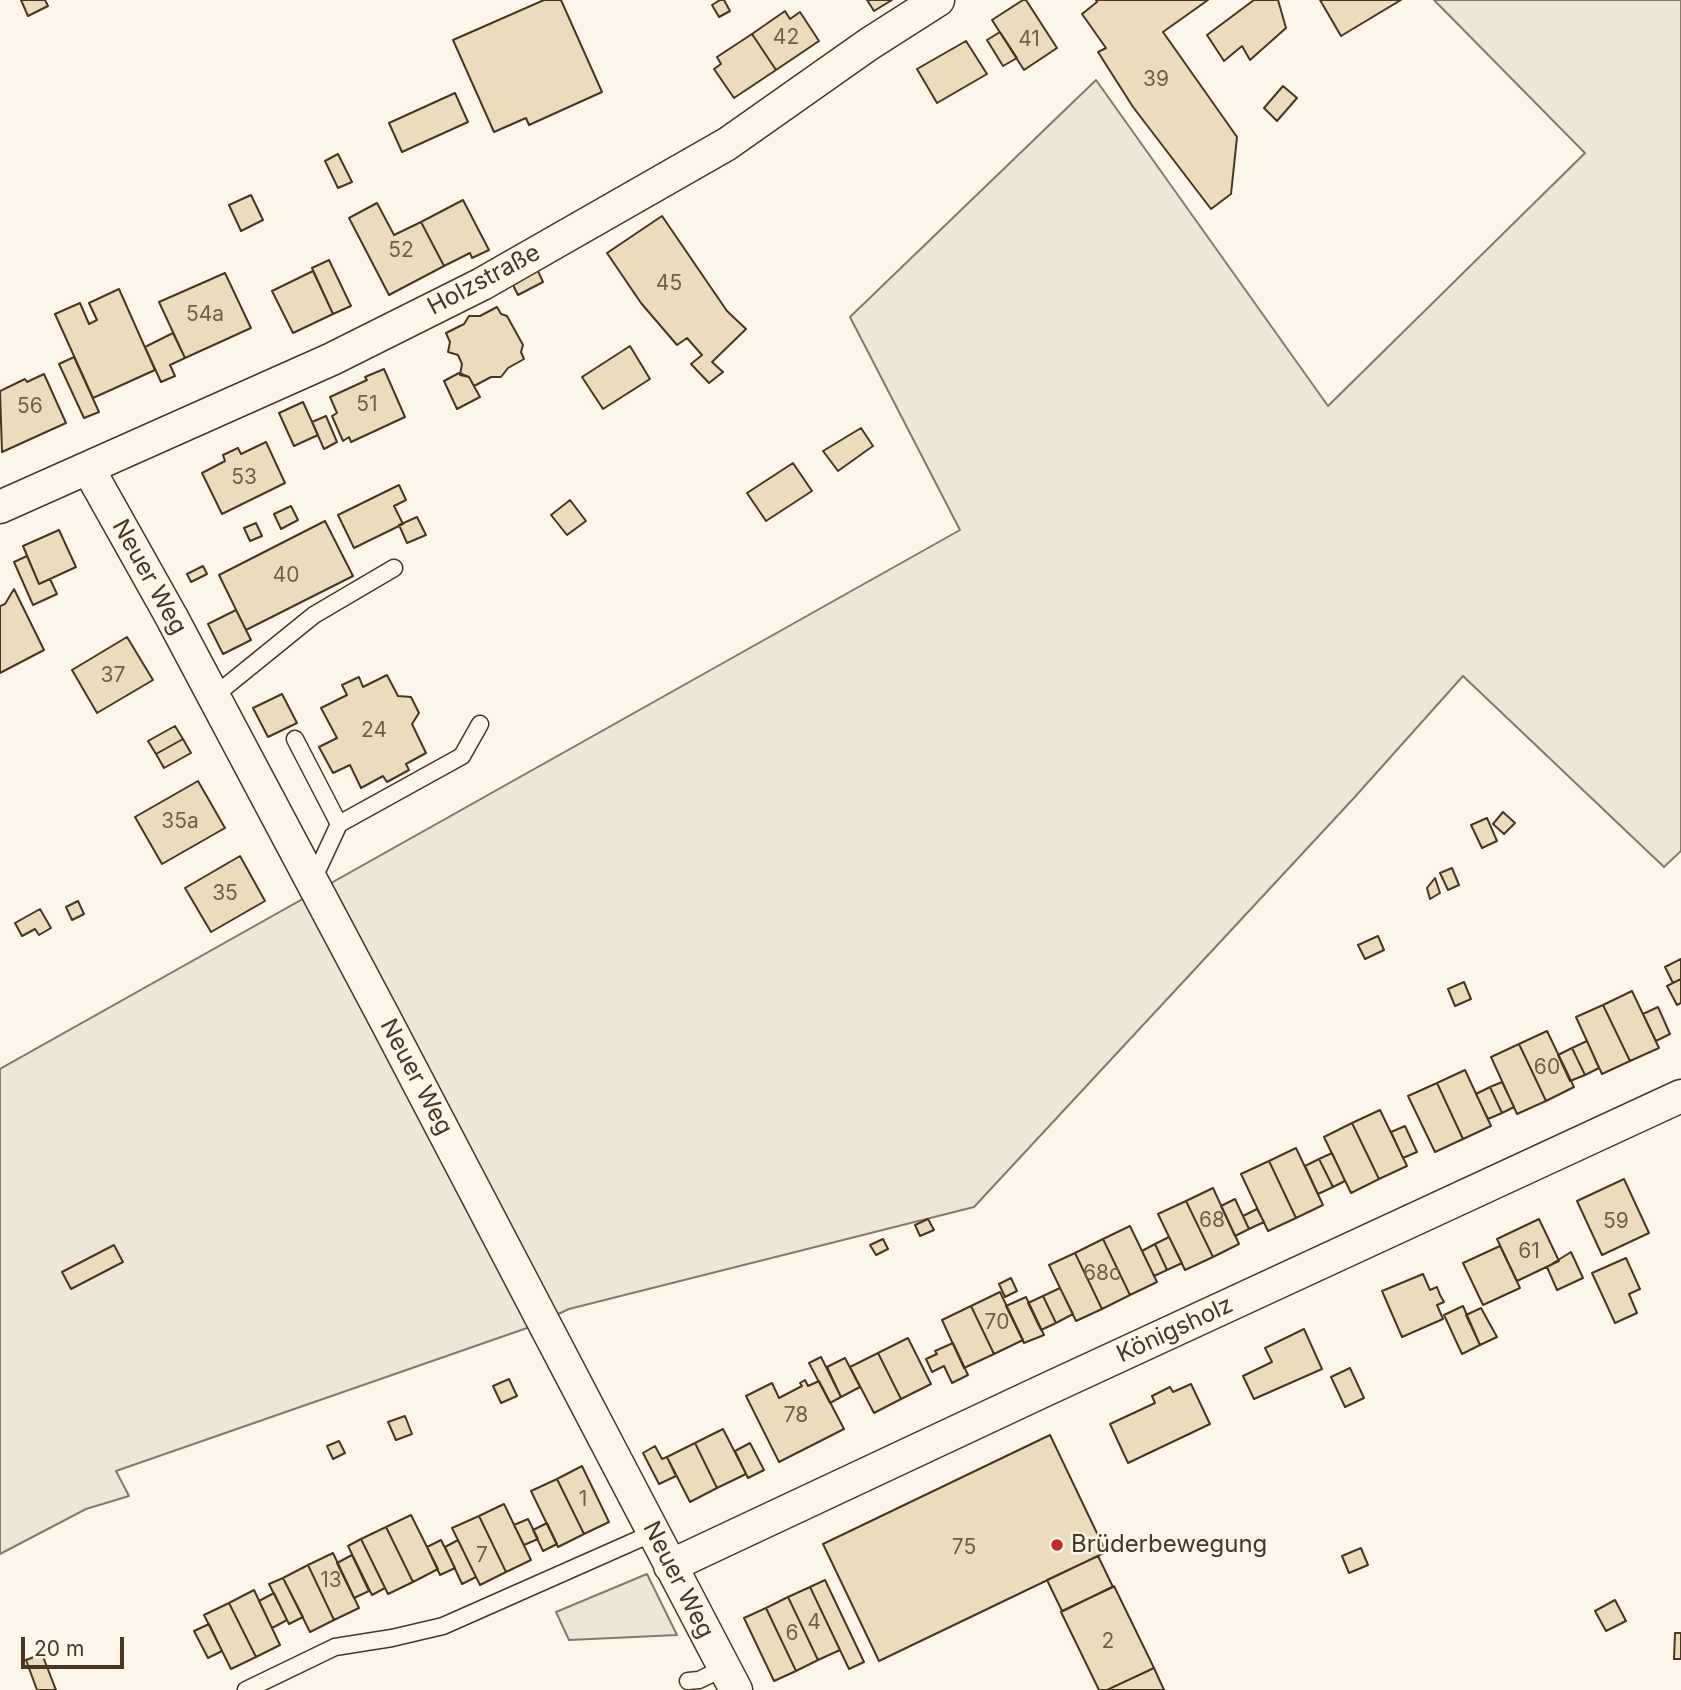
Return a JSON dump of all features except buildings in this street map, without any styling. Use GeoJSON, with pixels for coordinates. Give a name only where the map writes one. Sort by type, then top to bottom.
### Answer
{"type":"FeatureCollection","features":[{"type":"Feature","properties":{"kind":"street","name":"Holzstraße"},"geometry":{"type":"LineString","coordinates":[[0,507],[332,359],[482,284],[727,144],[869,44],[938,0]]}},
{"type":"Feature","properties":{"kind":"street","name":"Neuer Weg"},"geometry":{"type":"LineString","coordinates":[[88,468],[214,696],[730,1679]]}},
{"type":"Feature","properties":{"kind":"street","name":"Königsholz"},"geometry":{"type":"LineString","coordinates":[[670,1566],[1681,1096]]}},
{"type":"Feature","properties":{"kind":"lane"},"geometry":{"type":"LineString","coordinates":[[214,696],[314,615],[394,568]]}},
{"type":"Feature","properties":{"kind":"lane"},"geometry":{"type":"LineString","coordinates":[[307,873],[318,867],[339,824],[462,756],[480,724]]}},
{"type":"Feature","properties":{"kind":"lane"},"geometry":{"type":"LineString","coordinates":[[295,739],[339,824]]}},
{"type":"Feature","properties":{"kind":"lane"},"geometry":{"type":"LineString","coordinates":[[246,1690],[335,1647],[443,1626],[653,1533]]}},
{"type":"Feature","properties":{"kind":"lane"},"geometry":{"type":"LineString","coordinates":[[688,1681],[730,1679]]}},
{"type":"Feature","properties":{"kind":"shaded area"},"geometry":{"type":"Polygon","coordinates":[[[1434,0],[1681,0],[1681,851],[1664,867],[1463,676],[1353,799],[974,1207],[569,1309],[530,1327],[116,1471],[129,1496],[86,1509],[0,1554],[0,1069],[960,530],[850,317],[1096,80],[1328,406],[1585,153],[1434,0]]]}},
{"type":"Feature","properties":{"kind":"shaded area"},"geometry":{"type":"Polygon","coordinates":[[[647,1574],[677,1635],[569,1640],[556,1612],[647,1574]]]}},
{"type":"Feature","properties":{"kind":"place","name":"Brüderbewegung"},"geometry":{"type":"Point","coordinates":[1057,1545]}}]}
